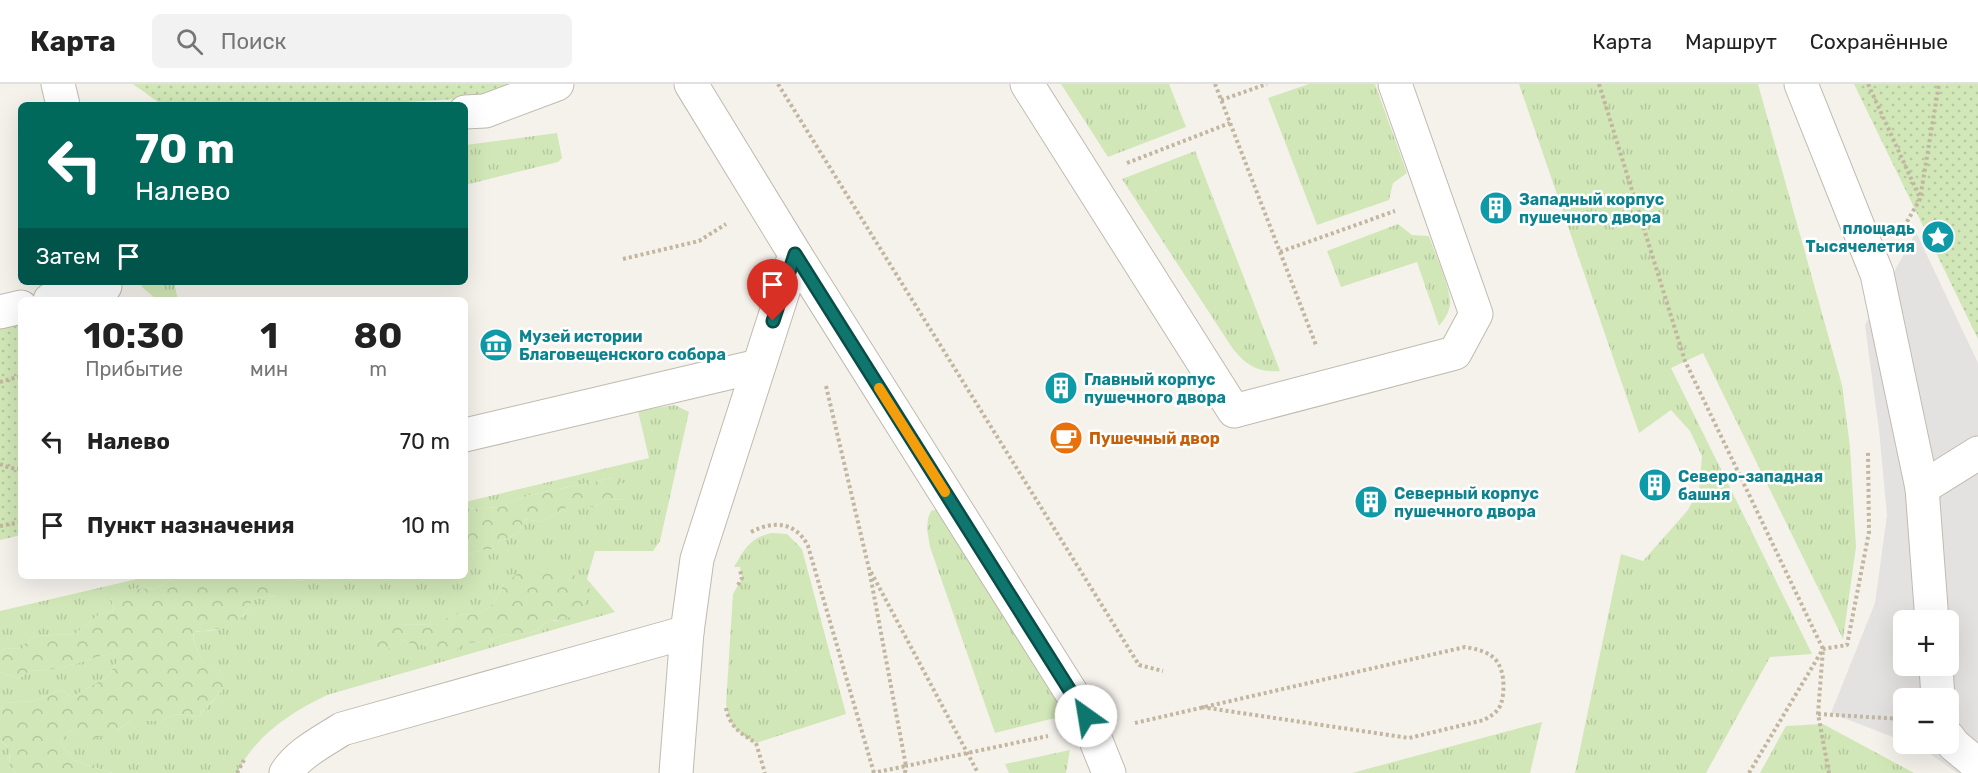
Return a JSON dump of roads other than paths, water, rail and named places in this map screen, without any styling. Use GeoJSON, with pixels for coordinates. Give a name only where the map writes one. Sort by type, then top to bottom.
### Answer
{"type":"FeatureCollection","features":[{"type":"Feature","properties":{"kind":"street"},"geometry":{"type":"LineString","coordinates":[[58,84],[62,102]]}},
{"type":"Feature","properties":{"kind":"street"},"geometry":{"type":"LineString","coordinates":[[468,112],[485,111],[557,84]]}},
{"type":"Feature","properties":{"kind":"street"},"geometry":{"type":"LineString","coordinates":[[691,84],[795,254],[1086,716],[1109,773]]}},
{"type":"Feature","properties":{"kind":"street"},"geometry":{"type":"LineString","coordinates":[[1027,84],[1234,411],[1455,352],[1476,314],[1395,84]]}},
{"type":"Feature","properties":{"kind":"street"},"geometry":{"type":"LineString","coordinates":[[1802,84],[1877,274],[1922,488],[1931,610]]}},
{"type":"Feature","properties":{"kind":"street"},"geometry":{"type":"LineString","coordinates":[[676,773],[687,632],[697,560],[795,254]]}},
{"type":"Feature","properties":{"kind":"street"},"geometry":{"type":"LineString","coordinates":[[66,297],[105,290]]}},
{"type":"Feature","properties":{"kind":"street"},"geometry":{"type":"LineString","coordinates":[[0,312],[18,308]]}},
{"type":"Feature","properties":{"kind":"street"},"geometry":{"type":"LineString","coordinates":[[468,434],[758,366]]}},
{"type":"Feature","properties":{"kind":"street"},"geometry":{"type":"LineString","coordinates":[[1922,488],[1978,453]]}},
{"type":"Feature","properties":{"kind":"street"},"geometry":{"type":"LineString","coordinates":[[286,773],[290,766],[310,749],[342,729],[687,632]]}},
{"type":"Feature","properties":{"kind":"street"},"geometry":{"type":"LineString","coordinates":[[1959,749],[1978,765]]}},
{"type":"Feature","properties":{"kind":"place","name":"Западный корпус пушечного двора"},"geometry":{"type":"Point","coordinates":[1496,208]}},
{"type":"Feature","properties":{"kind":"place","name":"площадь Тысячелетия"},"geometry":{"type":"Point","coordinates":[1938,237]}},
{"type":"Feature","properties":{"kind":"place","name":"Музей истории Благовещенского собора"},"geometry":{"type":"Point","coordinates":[496,345]}},
{"type":"Feature","properties":{"kind":"place","name":"Главный корпус пушечного двора"},"geometry":{"type":"Point","coordinates":[1061,388]}},
{"type":"Feature","properties":{"kind":"place","name":"Пушечный двор"},"geometry":{"type":"Point","coordinates":[1066,438]}},
{"type":"Feature","properties":{"kind":"place","name":"Северо-западная башня"},"geometry":{"type":"Point","coordinates":[1655,485]}},
{"type":"Feature","properties":{"kind":"place","name":"Северный корпус пушечного двора"},"geometry":{"type":"Point","coordinates":[1371,502]}}]}
